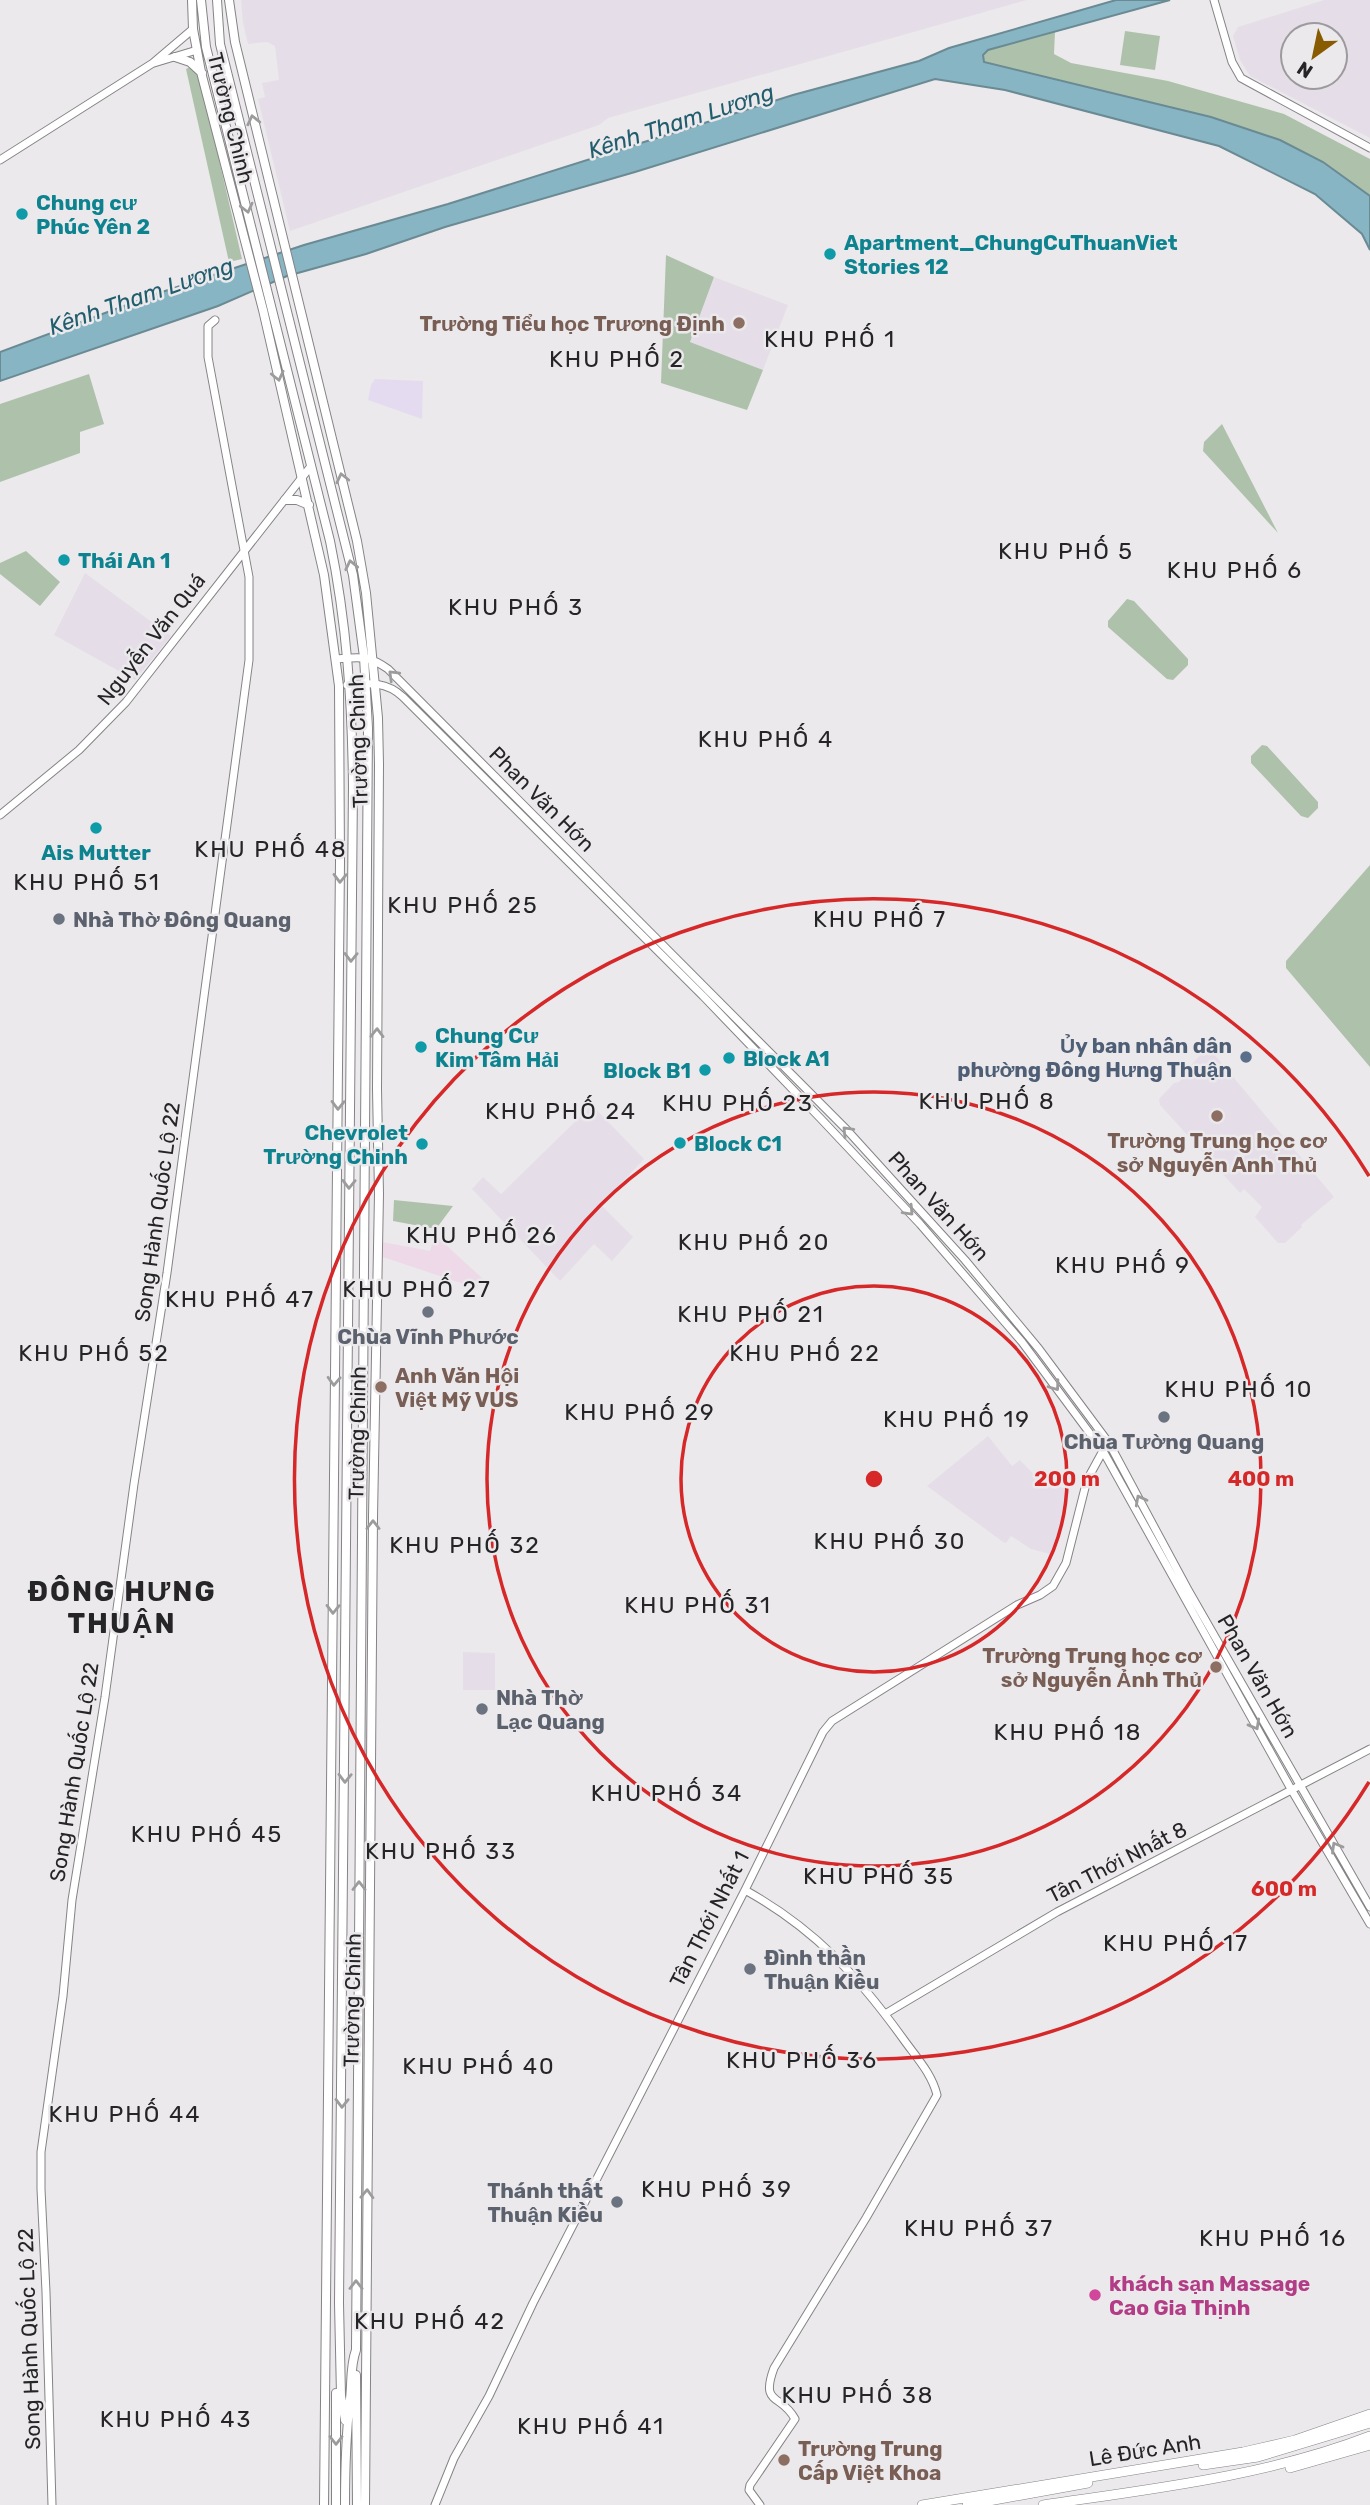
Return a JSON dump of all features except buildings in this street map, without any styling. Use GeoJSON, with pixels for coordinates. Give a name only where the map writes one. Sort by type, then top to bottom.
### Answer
{"type":"FeatureCollection","features":[{"type":"Feature","properties":{"kind":"highway","name":"Lê Đức Anh"},"geometry":{"type":"LineString","coordinates":[[922,2505],[1271,2449],[1370,2414]]}},
{"type":"Feature","properties":{"kind":"highway","name":"Lê Đức Anh"},"geometry":{"type":"LineString","coordinates":[[967,2505],[1271,2449],[1370,2423]]}},
{"type":"Feature","properties":{"kind":"highway","name":"Lê Đức Anh"},"geometry":{"type":"LineString","coordinates":[[1043,2505],[1261,2469],[1306,2458],[1370,2435]]}},
{"type":"Feature","properties":{"kind":"highway","name":"Lê Đức Anh"},"geometry":{"type":"LineString","coordinates":[[1078,2505],[1303,2465],[1370,2445]]}},
{"type":"Feature","properties":{"kind":"main road","name":"Trường Chinh"},"geometry":{"type":"LineString","coordinates":[[192,0],[193,29],[201,72],[309,505],[324,575],[339,686],[340,850],[324,2505]]}},
{"type":"Feature","properties":{"kind":"main road","name":"Trường Chinh"},"geometry":{"type":"LineString","coordinates":[[201,0],[206,47],[273,308],[342,601],[351,685],[353,786],[339,2303],[341,2396],[346,2426]]}},
{"type":"Feature","properties":{"kind":"main road","name":"Trường Chinh"},"geometry":{"type":"LineString","coordinates":[[217,0],[220,44],[344,533],[368,657]]}},
{"type":"Feature","properties":{"kind":"main road","name":"Trường Chinh"},"geometry":{"type":"LineString","coordinates":[[229,0],[235,42],[264,165],[357,541],[366,593],[370,684],[379,764],[376,1089],[379,1194],[365,2505]]}},
{"type":"Feature","properties":{"kind":"main road"},"geometry":{"type":"LineString","coordinates":[[193,29],[231,23]]}},
{"type":"Feature","properties":{"kind":"main road"},"geometry":{"type":"LineString","coordinates":[[197,50],[235,42]]}},
{"type":"Feature","properties":{"kind":"main road"},"geometry":{"type":"LineString","coordinates":[[175,57],[190,62],[218,90]]}},
{"type":"Feature","properties":{"kind":"main road"},"geometry":{"type":"LineString","coordinates":[[253,168],[264,165]]}},
{"type":"Feature","properties":{"kind":"main road"},"geometry":{"type":"LineString","coordinates":[[226,173],[238,170]]}},
{"type":"Feature","properties":{"kind":"main road"},"geometry":{"type":"LineString","coordinates":[[285,500],[297,500],[309,505]]}},
{"type":"Feature","properties":{"kind":"main road"},"geometry":{"type":"LineString","coordinates":[[356,594],[366,593]]}},
{"type":"Feature","properties":{"kind":"main road","name":"Trường Chinh"},"geometry":{"type":"LineString","coordinates":[[345,2505],[346,2426],[352,2362],[356,2350],[370,684]]}},
{"type":"Feature","properties":{"kind":"main road"},"geometry":{"type":"LineString","coordinates":[[332,1710],[372,1711]]}},
{"type":"Feature","properties":{"kind":"main road","name":"Trường Chinh"},"geometry":{"type":"LineString","coordinates":[[327,2364],[339,2303]]}},
{"type":"Feature","properties":{"kind":"main road","name":"Trường Chinh"},"geometry":{"type":"LineString","coordinates":[[356,2331],[365,2361]]}},
{"type":"Feature","properties":{"kind":"main road"},"geometry":{"type":"LineString","coordinates":[[335,2505],[339,2348]]}},
{"type":"Feature","properties":{"kind":"main road"},"geometry":{"type":"LineString","coordinates":[[356,2350],[357,2505]]}},
{"type":"Feature","properties":{"kind":"street"},"geometry":{"type":"LineString","coordinates":[[1214,0],[1230,58],[1241,78],[1370,148]]}},
{"type":"Feature","properties":{"kind":"street"},"geometry":{"type":"LineString","coordinates":[[0,160],[153,63],[193,29]]}},
{"type":"Feature","properties":{"kind":"street"},"geometry":{"type":"LineString","coordinates":[[153,63],[197,50]]}},
{"type":"Feature","properties":{"kind":"street"},"geometry":{"type":"LineString","coordinates":[[215,320],[208,327],[208,358],[245,549]]}},
{"type":"Feature","properties":{"kind":"street","name":"Nguyễn Văn Quá"},"geometry":{"type":"LineString","coordinates":[[0,815],[100,732],[311,466]]}},
{"type":"Feature","properties":{"kind":"street","name":"Song Hành Quốc Lộ 22"},"geometry":{"type":"LineString","coordinates":[[52,2505],[41,2152],[63,1996],[72,1900],[167,1273],[231,811],[250,660],[251,616],[245,549]]}},
{"type":"Feature","properties":{"kind":"street"},"geometry":{"type":"LineString","coordinates":[[337,659],[368,657]]}},
{"type":"Feature","properties":{"kind":"street","name":"Phan Văn Hớn"},"geometry":{"type":"LineString","coordinates":[[368,657],[388,669],[904,1206],[1022,1342],[1103,1451],[1370,1924]]}},
{"type":"Feature","properties":{"kind":"street"},"geometry":{"type":"LineString","coordinates":[[339,686],[370,684]]}},
{"type":"Feature","properties":{"kind":"street","name":"Phan Văn Hớn"},"geometry":{"type":"LineString","coordinates":[[370,684],[394,689],[516,804],[847,1130],[965,1260],[1039,1349],[1109,1443],[1181,1576],[1370,1907]]}},
{"type":"Feature","properties":{"kind":"street","name":"Tân Thới Nhất 1"},"geometry":{"type":"LineString","coordinates":[[435,2505],[454,2458],[489,2396],[533,2303],[745,1890],[819,1739],[832,1721],[1017,1605],[1053,1586],[1066,1563],[1087,1480],[1109,1443]]}},
{"type":"Feature","properties":{"kind":"street","name":"Tân Thới Nhất 8"},"geometry":{"type":"LineString","coordinates":[[885,2014],[1057,1912],[1370,1749]]}},
{"type":"Feature","properties":{"kind":"street"},"geometry":{"type":"LineString","coordinates":[[745,1890],[773,1905],[812,1934],[846,1968],[885,2014],[933,2081],[936,2095],[861,2227],[775,2368],[768,2386],[769,2393],[794,2419],[750,2484],[749,2490],[760,2505]]}},
{"type":"Feature","properties":{"kind":"shaded area"},"geometry":{"type":"Polygon","coordinates":[[[241,0],[1027,0],[608,118],[599,125],[290,231],[258,99],[265,97],[262,83],[279,80],[275,46],[267,42],[248,44],[241,0]]]}},
{"type":"Feature","properties":{"kind":"shaded area"},"geometry":{"type":"Polygon","coordinates":[[[1324,0],[1370,0],[1370,138],[1279,91],[1349,91],[1349,21],[1279,21],[1279,91],[1250,76],[1240,60],[1233,36],[1238,27],[1324,0]]]}},
{"type":"Feature","properties":{"kind":"shaded area","name":"Trường Tiểu học Trương Định"},"geometry":{"type":"Polygon","coordinates":[[[714,277],[788,305],[763,370],[690,342],[714,277]]]}},
{"type":"Feature","properties":{"kind":"shaded area"},"geometry":{"type":"Polygon","coordinates":[[[375,379],[423,381],[422,419],[368,400],[375,379]]]}},
{"type":"Feature","properties":{"kind":"shaded area"},"geometry":{"type":"Polygon","coordinates":[[[85,573],[171,636],[135,680],[54,635],[85,573]]]}},
{"type":"Feature","properties":{"kind":"shaded area"},"geometry":{"type":"Polygon","coordinates":[[[1208,1047],[1334,1197],[1301,1225],[1285,1243],[1278,1243],[1255,1217],[1262,1207],[1244,1189],[1240,1193],[1160,1105],[1159,1099],[1191,1070],[1192,1064],[1208,1047]]]}},
{"type":"Feature","properties":{"kind":"shaded area"},"geometry":{"type":"Polygon","coordinates":[[[592,1105],[644,1159],[601,1205],[633,1237],[612,1261],[594,1244],[560,1281],[472,1189],[483,1177],[501,1194],[592,1105]]]}},
{"type":"Feature","properties":{"kind":"shaded area"},"geometry":{"type":"Polygon","coordinates":[[[435,1235],[483,1279],[476,1288],[383,1257],[382,1242],[430,1251],[435,1235]]]}},
{"type":"Feature","properties":{"kind":"shaded area"},"geometry":{"type":"Polygon","coordinates":[[[988,1436],[1012,1466],[1020,1460],[1042,1483],[1046,1481],[1054,1489],[1058,1486],[1070,1490],[1054,1555],[1031,1549],[1011,1536],[1006,1543],[1003,1542],[927,1486],[988,1436]]]}},
{"type":"Feature","properties":{"kind":"shaded area"},"geometry":{"type":"Polygon","coordinates":[[[463,1652],[495,1653],[495,1690],[463,1690],[463,1652]]]}},
{"type":"Feature","properties":{"kind":"green space"},"geometry":{"type":"Polygon","coordinates":[[[1125,31],[1160,36],[1155,70],[1120,65],[1125,31]]]}},
{"type":"Feature","properties":{"kind":"green space"},"geometry":{"type":"Polygon","coordinates":[[[1055,32],[1054,54],[1071,63],[1168,81],[1284,114],[1370,159],[1370,196],[1323,162],[1280,140],[1211,117],[984,62],[983,55],[988,50],[1055,32]]]}},
{"type":"Feature","properties":{"kind":"green space"},"geometry":{"type":"Polygon","coordinates":[[[190,67],[199,73],[242,259],[229,262],[186,69],[190,67]]]}},
{"type":"Feature","properties":{"kind":"green space"},"geometry":{"type":"Polygon","coordinates":[[[666,255],[714,277],[690,342],[763,370],[747,410],[661,383],[666,255]]]}},
{"type":"Feature","properties":{"kind":"green space"},"geometry":{"type":"Polygon","coordinates":[[[89,374],[104,424],[80,432],[80,453],[0,482],[0,404],[89,374]]]}},
{"type":"Feature","properties":{"kind":"green space"},"geometry":{"type":"Polygon","coordinates":[[[1222,424],[1278,533],[1203,451],[1204,442],[1222,424]]]}},
{"type":"Feature","properties":{"kind":"green space"},"geometry":{"type":"Polygon","coordinates":[[[26,551],[60,582],[40,606],[0,574],[0,563],[26,551]]]}},
{"type":"Feature","properties":{"kind":"green space"},"geometry":{"type":"Polygon","coordinates":[[[1127,599],[1134,601],[1188,659],[1188,665],[1173,680],[1167,679],[1108,627],[1108,621],[1127,599]]]}},
{"type":"Feature","properties":{"kind":"green space"},"geometry":{"type":"Polygon","coordinates":[[[1262,745],[1267,746],[1318,802],[1318,808],[1308,818],[1301,816],[1251,763],[1251,756],[1262,745]]]}},
{"type":"Feature","properties":{"kind":"green space"},"geometry":{"type":"Polygon","coordinates":[[[1370,865],[1370,1067],[1286,968],[1286,961],[1370,865]]]}},
{"type":"Feature","properties":{"kind":"green space"},"geometry":{"type":"Polygon","coordinates":[[[394,1200],[453,1206],[436,1229],[393,1221],[394,1200]]]}},
{"type":"Feature","properties":{"kind":"water","name":"Kênh Tham Lương"},"geometry":{"type":"Polygon","coordinates":[[[1116,0],[1170,0],[988,50],[983,55],[984,62],[1211,117],[1280,140],[1323,162],[1370,196],[1370,250],[1362,234],[1315,194],[1219,146],[1005,90],[935,79],[287,276],[218,306],[0,381],[0,352],[156,294],[304,245],[448,204],[793,95],[919,61],[949,48],[1116,0]]]}},
{"type":"Feature","properties":{"kind":"place","name":"Chung cư Phúc Yên 2"},"geometry":{"type":"Point","coordinates":[22,214]}},
{"type":"Feature","properties":{"kind":"place","name":"Apartment_ChungCuThuanViet Stories 12"},"geometry":{"type":"Point","coordinates":[830,254]}},
{"type":"Feature","properties":{"kind":"place","name":"Trường Tiểu học Trương Định"},"geometry":{"type":"Point","coordinates":[739,323]}},
{"type":"Feature","properties":{"kind":"place","name":"Thái An 1"},"geometry":{"type":"Point","coordinates":[64,560]}},
{"type":"Feature","properties":{"kind":"place","name":"Ais Mutter"},"geometry":{"type":"Point","coordinates":[96,828]}},
{"type":"Feature","properties":{"kind":"place","name":"Nhà Thờ Đông Quang"},"geometry":{"type":"Point","coordinates":[59,919]}},
{"type":"Feature","properties":{"kind":"place","name":"Chung Cư Kim Tâm Hải"},"geometry":{"type":"Point","coordinates":[421,1047]}},
{"type":"Feature","properties":{"kind":"place","name":"Ủy ban nhân dân phường Đông Hưng Thuận"},"geometry":{"type":"Point","coordinates":[1246,1057]}},
{"type":"Feature","properties":{"kind":"place","name":"Block A1"},"geometry":{"type":"Point","coordinates":[729,1058]}},
{"type":"Feature","properties":{"kind":"place","name":"Block B1"},"geometry":{"type":"Point","coordinates":[705,1070]}},
{"type":"Feature","properties":{"kind":"place","name":"Trường Trung học cơ sở Nguyễn Anh Thủ"},"geometry":{"type":"Point","coordinates":[1217,1116]}},
{"type":"Feature","properties":{"kind":"place","name":"Block C1"},"geometry":{"type":"Point","coordinates":[680,1143]}},
{"type":"Feature","properties":{"kind":"place","name":"Chevrolet Trường Chinh"},"geometry":{"type":"Point","coordinates":[422,1144]}},
{"type":"Feature","properties":{"kind":"place","name":"Chùa Vĩnh Phước"},"geometry":{"type":"Point","coordinates":[428,1312]}},
{"type":"Feature","properties":{"kind":"place","name":"Anh Văn Hội Việt Mỹ VUS"},"geometry":{"type":"Point","coordinates":[381,1387]}},
{"type":"Feature","properties":{"kind":"place","name":"Chùa Tường Quang"},"geometry":{"type":"Point","coordinates":[1164,1417]}},
{"type":"Feature","properties":{"kind":"place","name":"Trường Trung học cơ sở Nguyễn Ảnh Thủ"},"geometry":{"type":"Point","coordinates":[1216,1667]}},
{"type":"Feature","properties":{"kind":"place","name":"Nhà Thờ Lạc Quang"},"geometry":{"type":"Point","coordinates":[482,1709]}},
{"type":"Feature","properties":{"kind":"place","name":"Đình thần Thuận Kiều"},"geometry":{"type":"Point","coordinates":[750,1969]}},
{"type":"Feature","properties":{"kind":"place","name":"Thánh thất Thuận Kiều"},"geometry":{"type":"Point","coordinates":[617,2202]}},
{"type":"Feature","properties":{"kind":"place","name":"khách sạn Massage Cao Gia Thịnh"},"geometry":{"type":"Point","coordinates":[1095,2295]}},
{"type":"Feature","properties":{"kind":"place","name":"Trường Trung Cấp Việt Khoa"},"geometry":{"type":"Point","coordinates":[784,2460]}},
{"type":"Feature","properties":{"kind":"district","name":"KHU PHỐ 1"},"geometry":{"type":"Point","coordinates":[830,339]}},
{"type":"Feature","properties":{"kind":"district","name":"KHU PHỐ 2"},"geometry":{"type":"Point","coordinates":[617,359]}},
{"type":"Feature","properties":{"kind":"district","name":"KHU PHỐ 5"},"geometry":{"type":"Point","coordinates":[1066,551]}},
{"type":"Feature","properties":{"kind":"district","name":"KHU PHỐ 6"},"geometry":{"type":"Point","coordinates":[1235,570]}},
{"type":"Feature","properties":{"kind":"district","name":"KHU PHỐ 3"},"geometry":{"type":"Point","coordinates":[516,607]}},
{"type":"Feature","properties":{"kind":"district","name":"KHU PHỐ 4"},"geometry":{"type":"Point","coordinates":[766,739]}},
{"type":"Feature","properties":{"kind":"district","name":"KHU PHỐ 48"},"geometry":{"type":"Point","coordinates":[271,849]}},
{"type":"Feature","properties":{"kind":"district","name":"KHU PHỐ 51"},"geometry":{"type":"Point","coordinates":[87,882]}},
{"type":"Feature","properties":{"kind":"district","name":"KHU PHỐ 25"},"geometry":{"type":"Point","coordinates":[463,905]}},
{"type":"Feature","properties":{"kind":"district","name":"KHU PHỐ 7"},"geometry":{"type":"Point","coordinates":[880,919]}},
{"type":"Feature","properties":{"kind":"district","name":"KHU PHỐ 8"},"geometry":{"type":"Point","coordinates":[987,1101]}},
{"type":"Feature","properties":{"kind":"district","name":"KHU PHỐ 23"},"geometry":{"type":"Point","coordinates":[738,1103]}},
{"type":"Feature","properties":{"kind":"district","name":"KHU PHỐ 24"},"geometry":{"type":"Point","coordinates":[561,1111]}},
{"type":"Feature","properties":{"kind":"district","name":"KHU PHỐ 26"},"geometry":{"type":"Point","coordinates":[482,1235]}},
{"type":"Feature","properties":{"kind":"district","name":"KHU PHỐ 20"},"geometry":{"type":"Point","coordinates":[754,1242]}},
{"type":"Feature","properties":{"kind":"district","name":"KHU PHỐ 9"},"geometry":{"type":"Point","coordinates":[1123,1265]}},
{"type":"Feature","properties":{"kind":"district","name":"KHU PHỐ 27"},"geometry":{"type":"Point","coordinates":[417,1289]}},
{"type":"Feature","properties":{"kind":"district","name":"KHU PHỐ 47"},"geometry":{"type":"Point","coordinates":[240,1299]}},
{"type":"Feature","properties":{"kind":"district","name":"KHU PHỐ 21"},"geometry":{"type":"Point","coordinates":[751,1314]}},
{"type":"Feature","properties":{"kind":"district","name":"KHU PHỐ 52"},"geometry":{"type":"Point","coordinates":[94,1353]}},
{"type":"Feature","properties":{"kind":"district","name":"KHU PHỐ 22"},"geometry":{"type":"Point","coordinates":[805,1353]}},
{"type":"Feature","properties":{"kind":"district","name":"KHU PHỐ 10"},"geometry":{"type":"Point","coordinates":[1239,1389]}},
{"type":"Feature","properties":{"kind":"district","name":"KHU PHỐ 29"},"geometry":{"type":"Point","coordinates":[640,1412]}},
{"type":"Feature","properties":{"kind":"district","name":"KHU PHỐ 19"},"geometry":{"type":"Point","coordinates":[957,1419]}},
{"type":"Feature","properties":{"kind":"district","name":"KHU PHỐ 30"},"geometry":{"type":"Point","coordinates":[890,1541]}},
{"type":"Feature","properties":{"kind":"district","name":"KHU PHỐ 32"},"geometry":{"type":"Point","coordinates":[465,1545]}},
{"type":"Feature","properties":{"kind":"district","name":"KHU PHỐ 31"},"geometry":{"type":"Point","coordinates":[698,1605]}},
{"type":"Feature","properties":{"kind":"district","name":"ĐÔNG HƯNG THUẬN"},"geometry":{"type":"Point","coordinates":[122,1607]}},
{"type":"Feature","properties":{"kind":"district","name":"KHU PHỐ 18"},"geometry":{"type":"Point","coordinates":[1068,1732]}},
{"type":"Feature","properties":{"kind":"district","name":"KHU PHỐ 34"},"geometry":{"type":"Point","coordinates":[667,1793]}},
{"type":"Feature","properties":{"kind":"district","name":"KHU PHỐ 45"},"geometry":{"type":"Point","coordinates":[207,1834]}},
{"type":"Feature","properties":{"kind":"district","name":"KHU PHỐ 33"},"geometry":{"type":"Point","coordinates":[441,1851]}},
{"type":"Feature","properties":{"kind":"district","name":"KHU PHỐ 35"},"geometry":{"type":"Point","coordinates":[879,1876]}},
{"type":"Feature","properties":{"kind":"district","name":"KHU PHỐ 17"},"geometry":{"type":"Point","coordinates":[1176,1943]}},
{"type":"Feature","properties":{"kind":"district","name":"KHU PHỐ 36"},"geometry":{"type":"Point","coordinates":[802,2060]}},
{"type":"Feature","properties":{"kind":"district","name":"KHU PHỐ 40"},"geometry":{"type":"Point","coordinates":[479,2066]}},
{"type":"Feature","properties":{"kind":"district","name":"KHU PHỐ 44"},"geometry":{"type":"Point","coordinates":[125,2114]}},
{"type":"Feature","properties":{"kind":"district","name":"KHU PHỐ 39"},"geometry":{"type":"Point","coordinates":[717,2189]}},
{"type":"Feature","properties":{"kind":"district","name":"KHU PHỐ 37"},"geometry":{"type":"Point","coordinates":[979,2228]}},
{"type":"Feature","properties":{"kind":"district","name":"KHU PHỐ 16"},"geometry":{"type":"Point","coordinates":[1273,2238]}},
{"type":"Feature","properties":{"kind":"district","name":"KHU PHỐ 42"},"geometry":{"type":"Point","coordinates":[430,2321]}},
{"type":"Feature","properties":{"kind":"district","name":"KHU PHỐ 38"},"geometry":{"type":"Point","coordinates":[858,2395]}},
{"type":"Feature","properties":{"kind":"district","name":"KHU PHỐ 43"},"geometry":{"type":"Point","coordinates":[176,2419]}},
{"type":"Feature","properties":{"kind":"district","name":"KHU PHỐ 41"},"geometry":{"type":"Point","coordinates":[591,2426]}}]}
